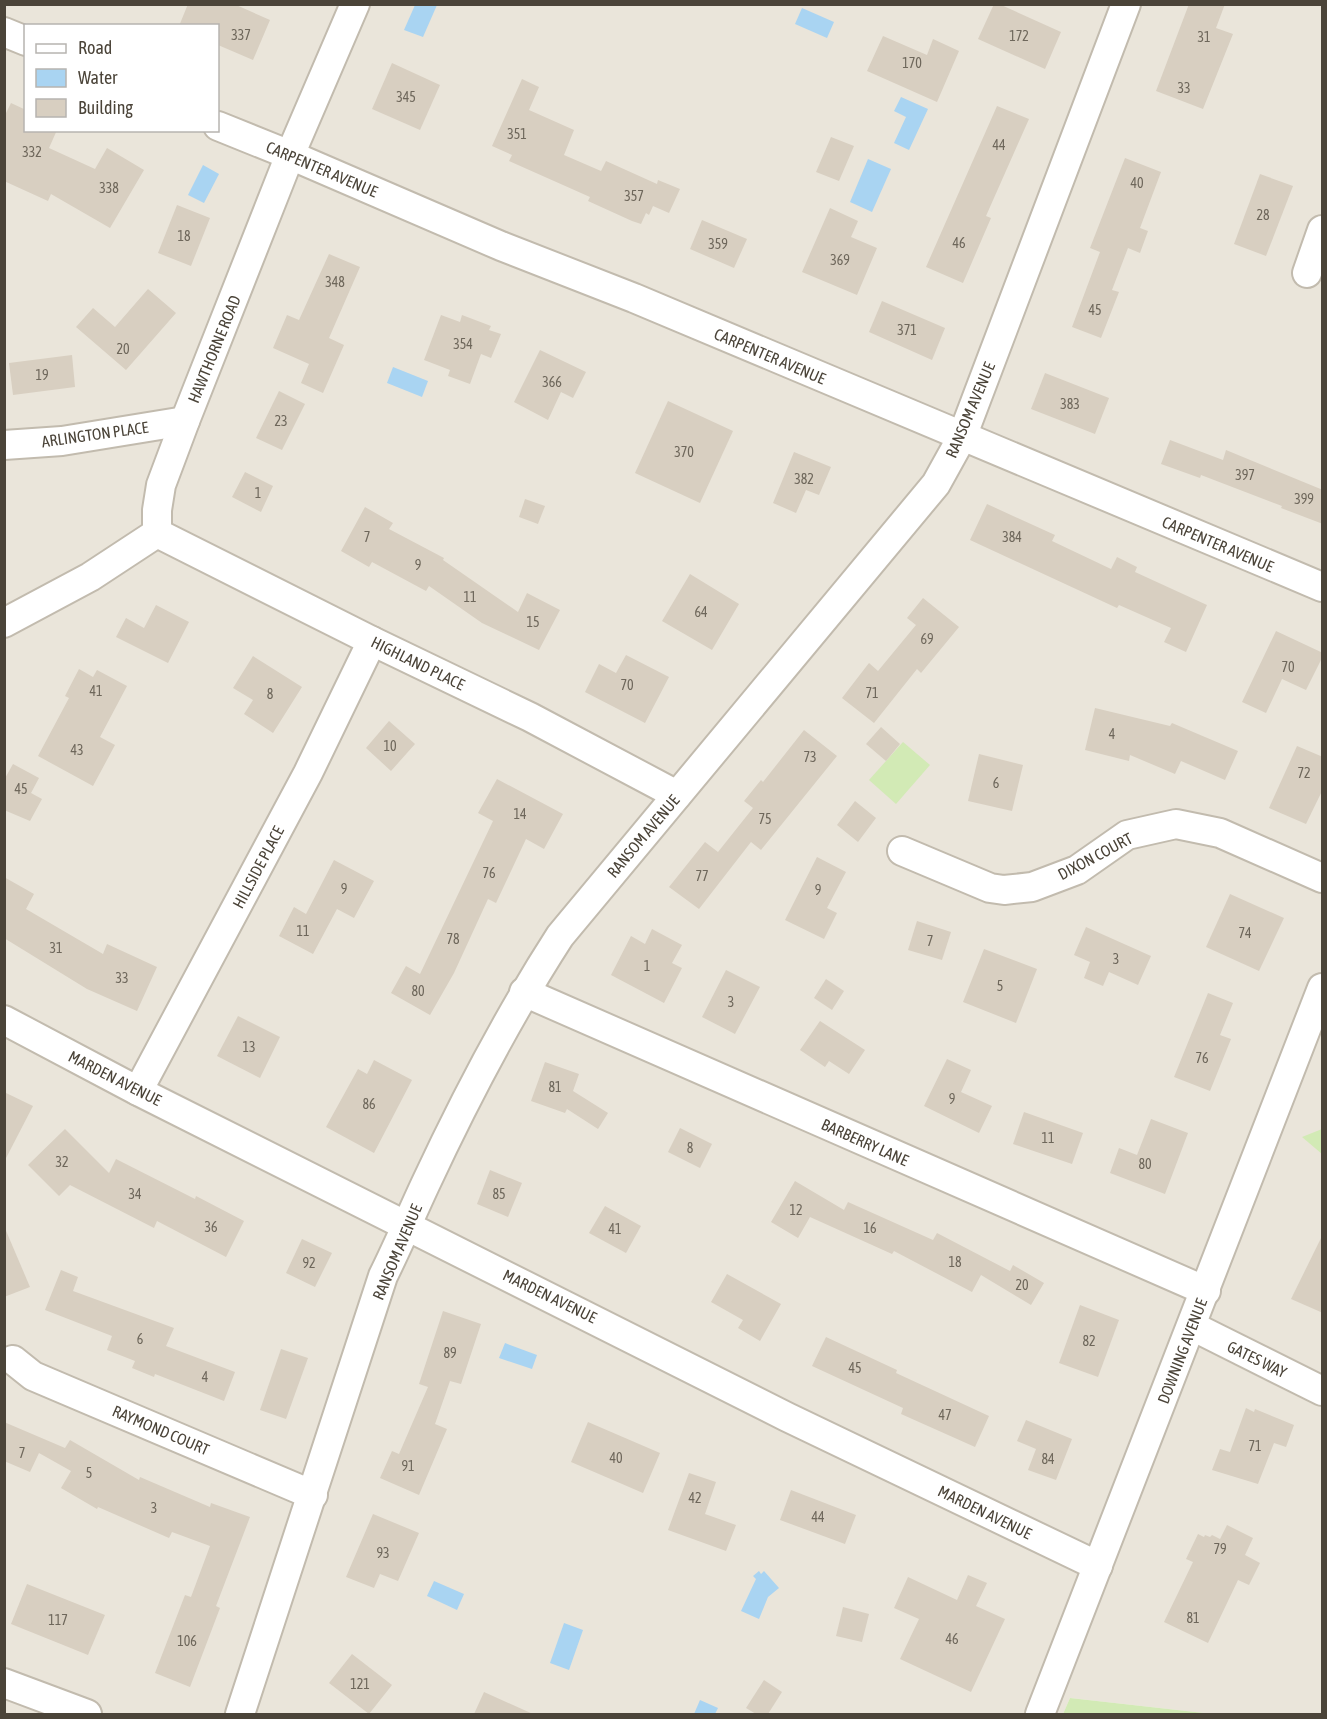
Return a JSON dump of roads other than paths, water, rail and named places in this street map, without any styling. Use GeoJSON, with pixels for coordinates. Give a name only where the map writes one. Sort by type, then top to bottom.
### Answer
{"type":"FeatureCollection","features":[{"type":"Feature","properties":{"kind":"street","name":"HAWTHORNE ROAD"},"geometry":{"type":"LineString","coordinates":[[157,533],[157,510],[161,485],[290,155],[355,4]]}},
{"type":"Feature","properties":{"kind":"street","name":"RANSOM AVENUE"},"geometry":{"type":"LineString","coordinates":[[240,1714],[383,1276],[458,1118],[524,992],[560,936],[936,484],[962,436],[1126,4]]}},
{"type":"Feature","properties":{"kind":"street"},"geometry":{"type":"LineString","coordinates":[[4,32],[24,40]]}},
{"type":"Feature","properties":{"kind":"street","name":"CARPENTER AVENUE"},"geometry":{"type":"LineString","coordinates":[[219,126],[1323,587]]}},
{"type":"Feature","properties":{"kind":"street"},"geometry":{"type":"LineString","coordinates":[[1307,273],[1323,230]]}},
{"type":"Feature","properties":{"kind":"street","name":"ARLINGTON PLACE"},"geometry":{"type":"LineString","coordinates":[[4,445],[62,441],[185,421]]}},
{"type":"Feature","properties":{"kind":"street"},"geometry":{"type":"LineString","coordinates":[[4,623],[90,577],[157,533]]}},
{"type":"Feature","properties":{"kind":"street","name":"HIGHLAND PLACE"},"geometry":{"type":"LineString","coordinates":[[157,533],[530,717],[677,795]]}},
{"type":"Feature","properties":{"kind":"street","name":"HILLSIDE PLACE"},"geometry":{"type":"LineString","coordinates":[[138,1091],[308,773],[372,641]]}},
{"type":"Feature","properties":{"kind":"street","name":"DIXON COURT"},"geometry":{"type":"LineString","coordinates":[[902,851],[990,888],[1004,890],[1032,887],[1077,870],[1127,835],[1176,824],[1220,833],[1323,878]]}},
{"type":"Feature","properties":{"kind":"street","name":"DOWNING AVENUE"},"geometry":{"type":"LineString","coordinates":[[1040,1714],[1323,988]]}},
{"type":"Feature","properties":{"kind":"street","name":"BARBERRY LANE"},"geometry":{"type":"LineString","coordinates":[[524,992],[1206,1291]]}},
{"type":"Feature","properties":{"kind":"street","name":"MARDEN AVENUE"},"geometry":{"type":"LineString","coordinates":[[4,1020],[138,1091],[787,1417],[1098,1566]]}},
{"type":"Feature","properties":{"kind":"street","name":"GATES WAY"},"geometry":{"type":"LineString","coordinates":[[1192,1326],[1323,1391]]}},
{"type":"Feature","properties":{"kind":"street","name":"RAYMOND COURT"},"geometry":{"type":"LineString","coordinates":[[13,1359],[33,1376],[313,1495]]}},
{"type":"Feature","properties":{"kind":"street"},"geometry":{"type":"LineString","coordinates":[[4,1683],[87,1714]]}},
{"type":"Feature","properties":{"kind":"water"},"geometry":{"type":"Polygon","coordinates":[[[415,5],[437,5],[423,37],[404,30],[415,5]]]}},
{"type":"Feature","properties":{"kind":"water"},"geometry":{"type":"Polygon","coordinates":[[[802,8],[834,22],[827,38],[795,24],[802,8]]]}},
{"type":"Feature","properties":{"kind":"water"},"geometry":{"type":"Polygon","coordinates":[[[901,97],[928,109],[909,150],[894,143],[906,117],[894,111],[901,97]]]}},
{"type":"Feature","properties":{"kind":"water"},"geometry":{"type":"Polygon","coordinates":[[[868,159],[891,169],[872,212],[850,202],[868,159]]]}},
{"type":"Feature","properties":{"kind":"water"},"geometry":{"type":"Polygon","coordinates":[[[203,165],[219,174],[204,203],[188,195],[203,165]]]}},
{"type":"Feature","properties":{"kind":"water"},"geometry":{"type":"Polygon","coordinates":[[[393,367],[428,381],[422,397],[387,383],[393,367]]]}},
{"type":"Feature","properties":{"kind":"water"},"geometry":{"type":"Polygon","coordinates":[[[505,1343],[537,1355],[532,1369],[499,1358],[505,1343]]]}},
{"type":"Feature","properties":{"kind":"water"},"geometry":{"type":"Polygon","coordinates":[[[759,1571],[761,1574],[764,1571],[779,1588],[768,1597],[759,1619],[741,1611],[756,1579],[753,1576],[759,1571]]]}},
{"type":"Feature","properties":{"kind":"water"},"geometry":{"type":"Polygon","coordinates":[[[434,1581],[464,1594],[457,1610],[427,1596],[434,1581]]]}},
{"type":"Feature","properties":{"kind":"water"},"geometry":{"type":"Polygon","coordinates":[[[564,1623],[583,1630],[569,1670],[550,1663],[564,1623]]]}},
{"type":"Feature","properties":{"kind":"water"},"geometry":{"type":"Polygon","coordinates":[[[700,1700],[718,1708],[715,1714],[694,1714],[700,1700]]]}}]}
